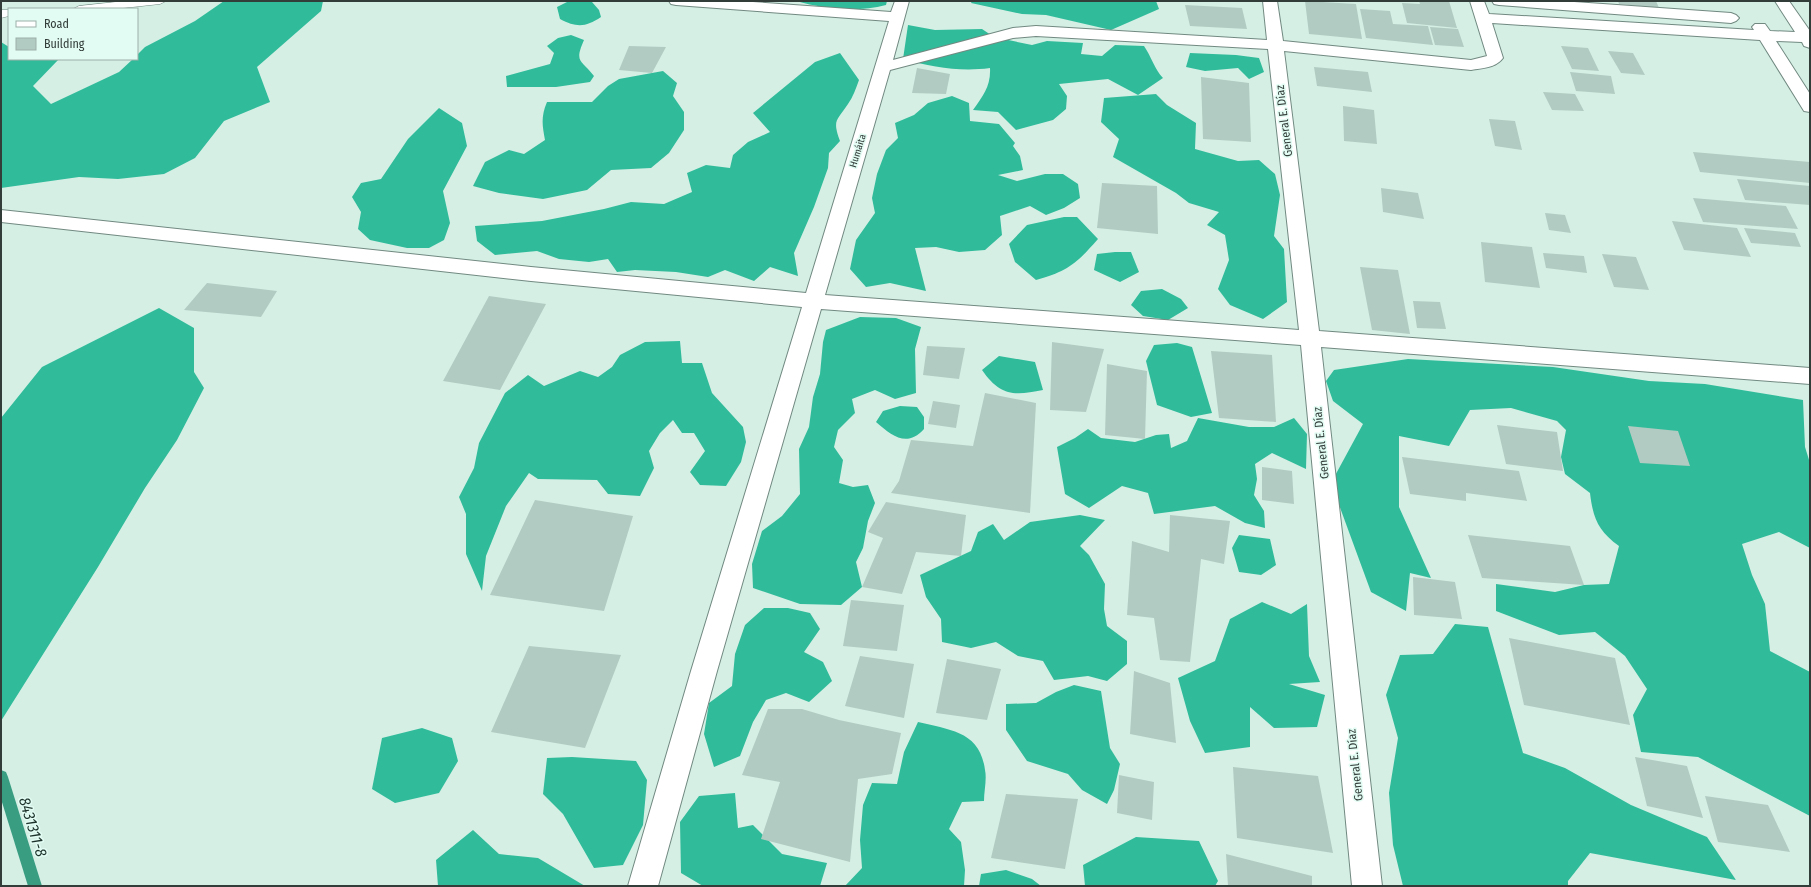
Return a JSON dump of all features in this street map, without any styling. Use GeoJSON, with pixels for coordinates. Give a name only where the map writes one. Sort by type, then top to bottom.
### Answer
{"type":"FeatureCollection","features":[{"type":"Feature","properties":{"kind":"street"},"geometry":{"type":"LineString","coordinates":[[676,1],[900,9]]}},
{"type":"Feature","properties":{"kind":"street","name":"General E. Díaz"},"geometry":{"type":"LineString","coordinates":[[1270,1],[1310,338],[1367,886]]}},
{"type":"Feature","properties":{"kind":"street"},"geometry":{"type":"LineString","coordinates":[[883,67],[1013,33],[1036,31],[1275,45],[1471,66],[1485,63],[1495,58],[1476,1]]}},
{"type":"Feature","properties":{"kind":"street"},"geometry":{"type":"LineString","coordinates":[[1499,1],[1757,20],[1807,33]]}},
{"type":"Feature","properties":{"kind":"street"},"geometry":{"type":"LineString","coordinates":[[1782,1],[1807,33]]}},
{"type":"Feature","properties":{"kind":"street","name":"Humáita"},"geometry":{"type":"LineString","coordinates":[[644,886],[707,664],[900,9]]}},
{"type":"Feature","properties":{"kind":"street"},"geometry":{"type":"LineString","coordinates":[[1481,18],[1766,35],[1807,33]]}},
{"type":"Feature","properties":{"kind":"street"},"geometry":{"type":"LineString","coordinates":[[1757,20],[1810,107]]}},
{"type":"Feature","properties":{"kind":"street"},"geometry":{"type":"LineString","coordinates":[[1,216],[532,274],[813,301],[1810,376]]}},
{"type":"Feature","properties":{"kind":"lane"},"geometry":{"type":"LineString","coordinates":[[89,8],[160,1]]}},
{"type":"Feature","properties":{"kind":"green space"},"geometry":{"type":"Polygon","coordinates":[[[224,1],[323,1],[321,11],[257,67],[270,102],[224,121],[195,158],[164,174],[118,179],[79,177],[1,188],[1,42],[8,46],[8,60],[58,60],[33,86],[51,104],[119,72],[132,60],[138,60],[138,54],[145,47],[195,21],[224,1]]]}},
{"type":"Feature","properties":{"kind":"green space"},"geometry":{"type":"Polygon","coordinates":[[[569,1],[592,2],[599,10],[601,17],[591,23],[581,25],[571,24],[560,19],[557,7],[569,1]]]}},
{"type":"Feature","properties":{"kind":"green space"},"geometry":{"type":"Polygon","coordinates":[[[796,1],[887,1],[886,5],[875,7],[863,9],[841,9],[796,1]]]}},
{"type":"Feature","properties":{"kind":"green space"},"geometry":{"type":"Polygon","coordinates":[[[972,1],[1156,1],[1159,9],[1111,30],[1046,15],[1022,14],[971,3],[972,1]]]}},
{"type":"Feature","properties":{"kind":"green space"},"geometry":{"type":"Polygon","coordinates":[[[908,25],[935,30],[982,29],[994,37],[1032,45],[1047,41],[1083,43],[1081,54],[1102,56],[1115,45],[1144,46],[1163,78],[1138,95],[1108,79],[1059,84],[1067,96],[1066,109],[1053,120],[1016,130],[998,112],[973,110],[988,86],[990,68],[946,68],[903,59],[908,25]]]}},
{"type":"Feature","properties":{"kind":"green space"},"geometry":{"type":"Polygon","coordinates":[[[571,35],[584,40],[579,57],[582,63],[594,76],[590,82],[556,87],[507,87],[506,76],[550,64],[554,53],[547,46],[558,38],[571,35]]]}},
{"type":"Feature","properties":{"kind":"green space"},"geometry":{"type":"Polygon","coordinates":[[[840,53],[859,80],[848,104],[837,121],[836,128],[840,141],[829,153],[828,168],[814,207],[794,253],[798,276],[770,267],[754,281],[725,270],[708,277],[676,272],[635,270],[617,272],[608,259],[589,262],[559,259],[537,251],[495,255],[477,241],[475,226],[542,221],[604,209],[631,202],[664,204],[692,192],[687,173],[706,165],[730,168],[733,155],[748,142],[770,132],[753,113],[815,62],[840,53]]]}},
{"type":"Feature","properties":{"kind":"green space"},"geometry":{"type":"Polygon","coordinates":[[[1190,53],[1236,55],[1259,58],[1264,72],[1249,79],[1238,68],[1205,71],[1186,67],[1190,53]]]}},
{"type":"Feature","properties":{"kind":"green space"},"geometry":{"type":"Polygon","coordinates":[[[663,71],[677,83],[673,96],[684,112],[684,130],[669,153],[651,168],[611,170],[587,190],[543,199],[499,193],[473,186],[485,162],[509,150],[524,154],[545,140],[543,121],[547,102],[592,102],[608,86],[619,79],[663,71]]]}},
{"type":"Feature","properties":{"kind":"green space"},"geometry":{"type":"Polygon","coordinates":[[[1156,94],[1167,105],[1196,123],[1195,149],[1238,161],[1259,160],[1275,174],[1280,195],[1274,236],[1284,249],[1287,302],[1263,319],[1230,305],[1218,289],[1229,260],[1225,235],[1207,225],[1219,212],[1189,203],[1176,193],[1113,157],[1119,139],[1101,122],[1104,98],[1156,94]]]}},
{"type":"Feature","properties":{"kind":"green space"},"geometry":{"type":"Polygon","coordinates":[[[952,96],[969,103],[970,121],[999,124],[1015,143],[1013,146],[1020,156],[1023,170],[998,175],[1017,181],[1045,174],[1063,174],[1078,184],[1080,198],[1064,208],[1046,215],[1030,206],[1000,216],[1002,235],[985,250],[959,252],[936,247],[915,248],[926,291],[890,283],[866,287],[850,269],[856,240],[875,213],[872,198],[877,174],[886,150],[898,138],[895,123],[914,115],[928,103],[952,96]]]}},
{"type":"Feature","properties":{"kind":"green space"},"geometry":{"type":"Polygon","coordinates":[[[439,108],[462,123],[467,146],[443,191],[450,223],[444,240],[429,248],[407,248],[370,240],[358,229],[361,212],[352,197],[361,183],[381,179],[408,139],[439,108]]]}},
{"type":"Feature","properties":{"kind":"green space"},"geometry":{"type":"Polygon","coordinates":[[[1064,217],[1077,217],[1098,239],[1084,255],[1071,266],[1047,277],[1036,280],[1015,262],[1009,244],[1027,225],[1064,217]]]}},
{"type":"Feature","properties":{"kind":"green space"},"geometry":{"type":"Polygon","coordinates":[[[1131,252],[1139,272],[1120,282],[1094,270],[1097,254],[1131,252]]]}},
{"type":"Feature","properties":{"kind":"green space"},"geometry":{"type":"Polygon","coordinates":[[[1162,289],[1181,299],[1188,308],[1168,320],[1143,316],[1131,305],[1141,291],[1162,289]]]}},
{"type":"Feature","properties":{"kind":"green space"},"geometry":{"type":"Polygon","coordinates":[[[159,308],[194,328],[194,372],[204,388],[177,440],[145,488],[98,567],[1,721],[1,418],[42,367],[159,308]]]}},
{"type":"Feature","properties":{"kind":"green space"},"geometry":{"type":"Polygon","coordinates":[[[860,317],[896,318],[921,327],[915,349],[916,393],[895,399],[875,390],[852,399],[855,413],[838,430],[834,447],[843,460],[839,483],[853,487],[868,485],[875,503],[868,521],[863,548],[856,562],[862,587],[841,605],[800,604],[753,588],[752,564],[762,531],[782,516],[800,494],[799,449],[809,427],[813,397],[820,374],[823,342],[826,330],[860,317]]]}},
{"type":"Feature","properties":{"kind":"green space"},"geometry":{"type":"Polygon","coordinates":[[[680,341],[682,363],[702,363],[712,393],[743,427],[746,442],[741,462],[726,486],[700,485],[690,472],[705,451],[694,433],[682,433],[673,420],[660,433],[649,451],[654,468],[640,496],[608,494],[597,480],[538,479],[529,473],[506,506],[486,556],[482,591],[466,554],[466,514],[459,497],[474,468],[479,443],[505,393],[528,375],[544,386],[580,371],[598,377],[612,367],[620,355],[645,342],[680,341]]]}},
{"type":"Feature","properties":{"kind":"green space"},"geometry":{"type":"Polygon","coordinates":[[[1177,343],[1192,347],[1212,413],[1191,417],[1157,405],[1146,361],[1154,345],[1177,343]]]}},
{"type":"Feature","properties":{"kind":"green space"},"geometry":{"type":"Polygon","coordinates":[[[999,356],[1035,362],[1043,390],[1016,393],[1008,392],[995,385],[982,370],[999,356]]]}},
{"type":"Feature","properties":{"kind":"green space"},"geometry":{"type":"Polygon","coordinates":[[[1408,359],[1553,367],[1649,381],[1705,384],[1803,400],[1805,447],[1810,463],[1810,548],[1779,532],[1742,544],[1752,575],[1765,604],[1770,651],[1810,672],[1810,816],[1698,757],[1641,752],[1633,715],[1647,689],[1625,656],[1595,632],[1559,635],[1496,611],[1496,584],[1555,592],[1584,585],[1609,584],[1619,546],[1601,529],[1595,517],[1590,493],[1565,474],[1561,457],[1566,430],[1557,421],[1511,408],[1470,410],[1449,446],[1399,436],[1399,507],[1431,578],[1410,573],[1406,611],[1371,592],[1331,483],[1363,424],[1333,401],[1326,381],[1334,370],[1408,359]]]}},
{"type":"Feature","properties":{"kind":"green space"},"geometry":{"type":"Polygon","coordinates":[[[900,406],[917,407],[924,417],[924,429],[912,438],[900,438],[888,432],[876,422],[883,411],[900,406]]]}},
{"type":"Feature","properties":{"kind":"green space"},"geometry":{"type":"Polygon","coordinates":[[[1198,418],[1249,427],[1274,427],[1294,418],[1307,434],[1306,469],[1272,453],[1255,464],[1257,479],[1254,495],[1264,511],[1265,528],[1245,523],[1215,506],[1154,514],[1148,493],[1122,486],[1089,508],[1065,494],[1057,447],[1075,438],[1088,429],[1101,438],[1135,442],[1156,435],[1169,434],[1171,448],[1187,441],[1198,418]]]}},
{"type":"Feature","properties":{"kind":"green space"},"geometry":{"type":"Polygon","coordinates":[[[1080,515],[1105,520],[1080,546],[1089,555],[1105,584],[1104,609],[1107,626],[1127,641],[1127,664],[1107,681],[1088,676],[1054,680],[1043,661],[1018,656],[996,642],[971,648],[942,642],[941,619],[926,597],[920,575],[971,551],[978,532],[993,524],[1004,540],[1030,522],[1080,515]]]}},
{"type":"Feature","properties":{"kind":"green space"},"geometry":{"type":"Polygon","coordinates":[[[1239,535],[1270,539],[1276,565],[1261,575],[1239,572],[1232,548],[1239,535]]]}},
{"type":"Feature","properties":{"kind":"green space"},"geometry":{"type":"Polygon","coordinates":[[[1262,602],[1291,614],[1307,604],[1309,656],[1320,682],[1289,684],[1325,695],[1317,727],[1274,728],[1250,707],[1250,747],[1205,753],[1190,721],[1178,678],[1215,661],[1230,619],[1262,602]]]}},
{"type":"Feature","properties":{"kind":"green space"},"geometry":{"type":"Polygon","coordinates":[[[764,608],[788,608],[810,613],[820,629],[804,652],[823,662],[832,681],[809,702],[786,693],[766,700],[753,722],[740,756],[714,767],[704,734],[709,703],[732,686],[735,654],[745,625],[764,608]]]}},
{"type":"Feature","properties":{"kind":"green space"},"geometry":{"type":"Polygon","coordinates":[[[1455,624],[1488,627],[1523,753],[1565,768],[1631,805],[1707,837],[1736,880],[1590,853],[1568,881],[1568,886],[1403,886],[1393,845],[1389,793],[1398,738],[1386,695],[1400,655],[1433,654],[1455,624]]]}},
{"type":"Feature","properties":{"kind":"green space"},"geometry":{"type":"Polygon","coordinates":[[[1074,685],[1101,691],[1110,748],[1120,764],[1114,790],[1107,804],[1082,790],[1068,774],[1027,761],[1006,730],[1006,704],[1036,703],[1056,692],[1074,685]]]}},
{"type":"Feature","properties":{"kind":"green space"},"geometry":{"type":"Polygon","coordinates":[[[918,722],[952,730],[962,734],[977,747],[982,757],[986,774],[984,801],[962,802],[949,829],[961,842],[965,870],[964,886],[845,886],[862,868],[860,840],[863,805],[872,783],[897,784],[904,752],[918,722]]]}},
{"type":"Feature","properties":{"kind":"green space"},"geometry":{"type":"Polygon","coordinates":[[[422,728],[452,738],[458,761],[439,793],[395,803],[372,789],[382,738],[422,728]]]}},
{"type":"Feature","properties":{"kind":"green space"},"geometry":{"type":"Polygon","coordinates":[[[572,757],[636,761],[647,780],[643,825],[623,865],[594,868],[563,814],[543,794],[547,758],[572,757]]]}},
{"type":"Feature","properties":{"kind":"green space"},"geometry":{"type":"Polygon","coordinates":[[[735,793],[738,828],[753,825],[782,854],[827,863],[820,886],[703,886],[681,873],[680,822],[699,796],[735,793]]]}},
{"type":"Feature","properties":{"kind":"green space"},"geometry":{"type":"Polygon","coordinates":[[[473,830],[499,854],[538,858],[585,886],[438,886],[436,860],[473,830]]]}},
{"type":"Feature","properties":{"kind":"green space"},"geometry":{"type":"Polygon","coordinates":[[[1136,837],[1199,841],[1218,881],[1215,886],[1085,886],[1083,865],[1136,837]]]}},
{"type":"Feature","properties":{"kind":"green space"},"geometry":{"type":"Polygon","coordinates":[[[1006,870],[1032,879],[1041,886],[979,886],[981,874],[1006,870]]]}},
{"type":"Feature","properties":{"kind":"building"},"geometry":{"type":"Polygon","coordinates":[[[1305,1],[1356,4],[1362,39],[1309,34],[1305,1]]]}},
{"type":"Feature","properties":{"kind":"building"},"geometry":{"type":"Polygon","coordinates":[[[1419,1],[1449,1],[1457,28],[1407,23],[1402,3],[1420,4],[1419,1]]]}},
{"type":"Feature","properties":{"kind":"building"},"geometry":{"type":"Polygon","coordinates":[[[1618,1],[1656,1],[1659,8],[1619,4],[1618,1]]]}},
{"type":"Feature","properties":{"kind":"building"},"geometry":{"type":"Polygon","coordinates":[[[1185,5],[1242,8],[1247,29],[1190,26],[1185,5]]]}},
{"type":"Feature","properties":{"kind":"building"},"geometry":{"type":"Polygon","coordinates":[[[1360,9],[1390,11],[1393,24],[1428,26],[1433,45],[1366,38],[1360,9]]]}},
{"type":"Feature","properties":{"kind":"building"},"geometry":{"type":"Polygon","coordinates":[[[1430,27],[1458,29],[1464,47],[1435,45],[1430,27]]]}},
{"type":"Feature","properties":{"kind":"building"},"geometry":{"type":"Polygon","coordinates":[[[629,46],[666,47],[652,73],[619,70],[629,46]]]}},
{"type":"Feature","properties":{"kind":"building"},"geometry":{"type":"Polygon","coordinates":[[[1561,46],[1588,48],[1599,71],[1572,69],[1561,46]]]}},
{"type":"Feature","properties":{"kind":"building"},"geometry":{"type":"Polygon","coordinates":[[[1608,51],[1633,53],[1645,75],[1621,73],[1608,51]]]}},
{"type":"Feature","properties":{"kind":"building"},"geometry":{"type":"Polygon","coordinates":[[[1314,67],[1368,72],[1372,92],[1317,86],[1314,67]]]}},
{"type":"Feature","properties":{"kind":"building"},"geometry":{"type":"Polygon","coordinates":[[[917,68],[950,74],[946,94],[912,93],[917,68]]]}},
{"type":"Feature","properties":{"kind":"building"},"geometry":{"type":"Polygon","coordinates":[[[1570,72],[1611,76],[1615,94],[1576,91],[1570,72]]]}},
{"type":"Feature","properties":{"kind":"building"},"geometry":{"type":"Polygon","coordinates":[[[1201,77],[1249,83],[1251,142],[1203,139],[1201,77]]]}},
{"type":"Feature","properties":{"kind":"building"},"geometry":{"type":"Polygon","coordinates":[[[1543,92],[1575,94],[1584,111],[1552,110],[1543,92]]]}},
{"type":"Feature","properties":{"kind":"building"},"geometry":{"type":"Polygon","coordinates":[[[1343,106],[1374,110],[1377,144],[1344,141],[1343,106]]]}},
{"type":"Feature","properties":{"kind":"building"},"geometry":{"type":"Polygon","coordinates":[[[1489,119],[1515,121],[1522,150],[1495,146],[1489,119]]]}},
{"type":"Feature","properties":{"kind":"building"},"geometry":{"type":"Polygon","coordinates":[[[1693,152],[1810,162],[1810,183],[1700,172],[1693,152]]]}},
{"type":"Feature","properties":{"kind":"building"},"geometry":{"type":"Polygon","coordinates":[[[1737,179],[1810,186],[1810,205],[1745,200],[1737,179]]]}},
{"type":"Feature","properties":{"kind":"building"},"geometry":{"type":"Polygon","coordinates":[[[1102,183],[1157,186],[1158,234],[1097,228],[1102,183]]]}},
{"type":"Feature","properties":{"kind":"building"},"geometry":{"type":"Polygon","coordinates":[[[1381,188],[1418,193],[1424,219],[1383,212],[1381,188]]]}},
{"type":"Feature","properties":{"kind":"building"},"geometry":{"type":"Polygon","coordinates":[[[1693,198],[1786,206],[1798,229],[1703,222],[1693,198]]]}},
{"type":"Feature","properties":{"kind":"building"},"geometry":{"type":"Polygon","coordinates":[[[1545,213],[1565,215],[1571,233],[1549,230],[1545,213]]]}},
{"type":"Feature","properties":{"kind":"building"},"geometry":{"type":"Polygon","coordinates":[[[1672,221],[1737,228],[1751,257],[1684,250],[1672,221]]]}},
{"type":"Feature","properties":{"kind":"building"},"geometry":{"type":"Polygon","coordinates":[[[1744,228],[1795,233],[1801,247],[1751,243],[1744,228]]]}},
{"type":"Feature","properties":{"kind":"building"},"geometry":{"type":"Polygon","coordinates":[[[1481,242],[1532,247],[1540,288],[1485,282],[1481,242]]]}},
{"type":"Feature","properties":{"kind":"building"},"geometry":{"type":"Polygon","coordinates":[[[1543,253],[1584,256],[1587,273],[1546,268],[1543,253]]]}},
{"type":"Feature","properties":{"kind":"building"},"geometry":{"type":"Polygon","coordinates":[[[1602,254],[1636,257],[1649,290],[1614,287],[1602,254]]]}},
{"type":"Feature","properties":{"kind":"building"},"geometry":{"type":"Polygon","coordinates":[[[1360,267],[1398,270],[1410,334],[1372,330],[1360,267]]]}},
{"type":"Feature","properties":{"kind":"building"},"geometry":{"type":"Polygon","coordinates":[[[207,283],[277,291],[261,317],[184,310],[207,283]]]}},
{"type":"Feature","properties":{"kind":"building"},"geometry":{"type":"Polygon","coordinates":[[[489,296],[546,304],[500,390],[443,381],[489,296]]]}},
{"type":"Feature","properties":{"kind":"building"},"geometry":{"type":"Polygon","coordinates":[[[1413,301],[1440,302],[1446,329],[1417,328],[1413,301]]]}},
{"type":"Feature","properties":{"kind":"building"},"geometry":{"type":"Polygon","coordinates":[[[1052,342],[1104,349],[1086,412],[1050,410],[1052,342]]]}},
{"type":"Feature","properties":{"kind":"building"},"geometry":{"type":"Polygon","coordinates":[[[927,346],[965,348],[959,379],[923,375],[927,346]]]}},
{"type":"Feature","properties":{"kind":"building"},"geometry":{"type":"Polygon","coordinates":[[[1211,351],[1272,355],[1276,422],[1219,418],[1211,351]]]}},
{"type":"Feature","properties":{"kind":"building"},"geometry":{"type":"Polygon","coordinates":[[[1107,364],[1147,371],[1145,439],[1105,435],[1107,364]]]}},
{"type":"Feature","properties":{"kind":"building"},"geometry":{"type":"Polygon","coordinates":[[[985,393],[1036,403],[1030,513],[891,493],[899,481],[911,440],[973,446],[985,393]]]}},
{"type":"Feature","properties":{"kind":"building"},"geometry":{"type":"Polygon","coordinates":[[[933,401],[960,405],[956,428],[928,424],[933,401]]]}},
{"type":"Feature","properties":{"kind":"building"},"geometry":{"type":"Polygon","coordinates":[[[1497,425],[1557,432],[1563,471],[1506,464],[1497,425]]]}},
{"type":"Feature","properties":{"kind":"building"},"geometry":{"type":"Polygon","coordinates":[[[1628,426],[1678,431],[1690,466],[1640,463],[1628,426]]]}},
{"type":"Feature","properties":{"kind":"building"},"geometry":{"type":"Polygon","coordinates":[[[1402,457],[1519,471],[1527,501],[1466,493],[1466,501],[1410,494],[1402,457]]]}},
{"type":"Feature","properties":{"kind":"building"},"geometry":{"type":"Polygon","coordinates":[[[1262,467],[1292,471],[1294,504],[1262,500],[1262,467]]]}},
{"type":"Feature","properties":{"kind":"building"},"geometry":{"type":"Polygon","coordinates":[[[535,500],[633,516],[604,611],[490,595],[535,500]]]}},
{"type":"Feature","properties":{"kind":"building"},"geometry":{"type":"Polygon","coordinates":[[[886,502],[966,515],[961,556],[916,552],[902,594],[862,587],[883,538],[868,532],[886,502]]]}},
{"type":"Feature","properties":{"kind":"building"},"geometry":{"type":"Polygon","coordinates":[[[1170,515],[1230,521],[1224,564],[1201,559],[1190,662],[1160,660],[1154,618],[1127,615],[1132,541],[1169,552],[1170,515]]]}},
{"type":"Feature","properties":{"kind":"building"},"geometry":{"type":"Polygon","coordinates":[[[1468,535],[1570,546],[1584,585],[1482,578],[1468,535]]]}},
{"type":"Feature","properties":{"kind":"building"},"geometry":{"type":"Polygon","coordinates":[[[1413,577],[1455,582],[1462,619],[1414,615],[1413,577]]]}},
{"type":"Feature","properties":{"kind":"building"},"geometry":{"type":"Polygon","coordinates":[[[851,600],[904,605],[897,651],[843,646],[851,600]]]}},
{"type":"Feature","properties":{"kind":"building"},"geometry":{"type":"Polygon","coordinates":[[[1509,638],[1615,658],[1630,725],[1524,705],[1509,638]]]}},
{"type":"Feature","properties":{"kind":"building"},"geometry":{"type":"Polygon","coordinates":[[[529,646],[621,655],[585,748],[491,732],[529,646]]]}},
{"type":"Feature","properties":{"kind":"building"},"geometry":{"type":"Polygon","coordinates":[[[860,656],[914,664],[904,718],[845,706],[860,656]]]}},
{"type":"Feature","properties":{"kind":"building"},"geometry":{"type":"Polygon","coordinates":[[[947,659],[1001,669],[987,720],[936,713],[947,659]]]}},
{"type":"Feature","properties":{"kind":"building"},"geometry":{"type":"Polygon","coordinates":[[[1134,671],[1170,683],[1176,743],[1130,734],[1134,671]]]}},
{"type":"Feature","properties":{"kind":"building"},"geometry":{"type":"Polygon","coordinates":[[[768,709],[802,709],[839,720],[901,733],[892,774],[858,779],[850,862],[761,839],[780,782],[742,775],[768,709]]]}},
{"type":"Feature","properties":{"kind":"building"},"geometry":{"type":"Polygon","coordinates":[[[1635,757],[1687,766],[1703,818],[1647,806],[1635,757]]]}},
{"type":"Feature","properties":{"kind":"building"},"geometry":{"type":"Polygon","coordinates":[[[1233,767],[1318,776],[1333,853],[1237,838],[1233,767]]]}},
{"type":"Feature","properties":{"kind":"building"},"geometry":{"type":"Polygon","coordinates":[[[1119,775],[1154,782],[1152,820],[1117,813],[1119,775]]]}},
{"type":"Feature","properties":{"kind":"building"},"geometry":{"type":"Polygon","coordinates":[[[1006,794],[1078,799],[1065,869],[991,858],[1006,794]]]}},
{"type":"Feature","properties":{"kind":"building"},"geometry":{"type":"Polygon","coordinates":[[[1705,796],[1768,805],[1790,852],[1718,842],[1705,796]]]}},
{"type":"Feature","properties":{"kind":"building"},"geometry":{"type":"Polygon","coordinates":[[[1226,854],[1312,876],[1312,886],[1228,886],[1226,854]]]}},
{"type":"Feature","properties":{"kind":"waterway","name":"8431311-8"},"geometry":{"type":"LineString","coordinates":[[1,777],[35,886]]}}]}
